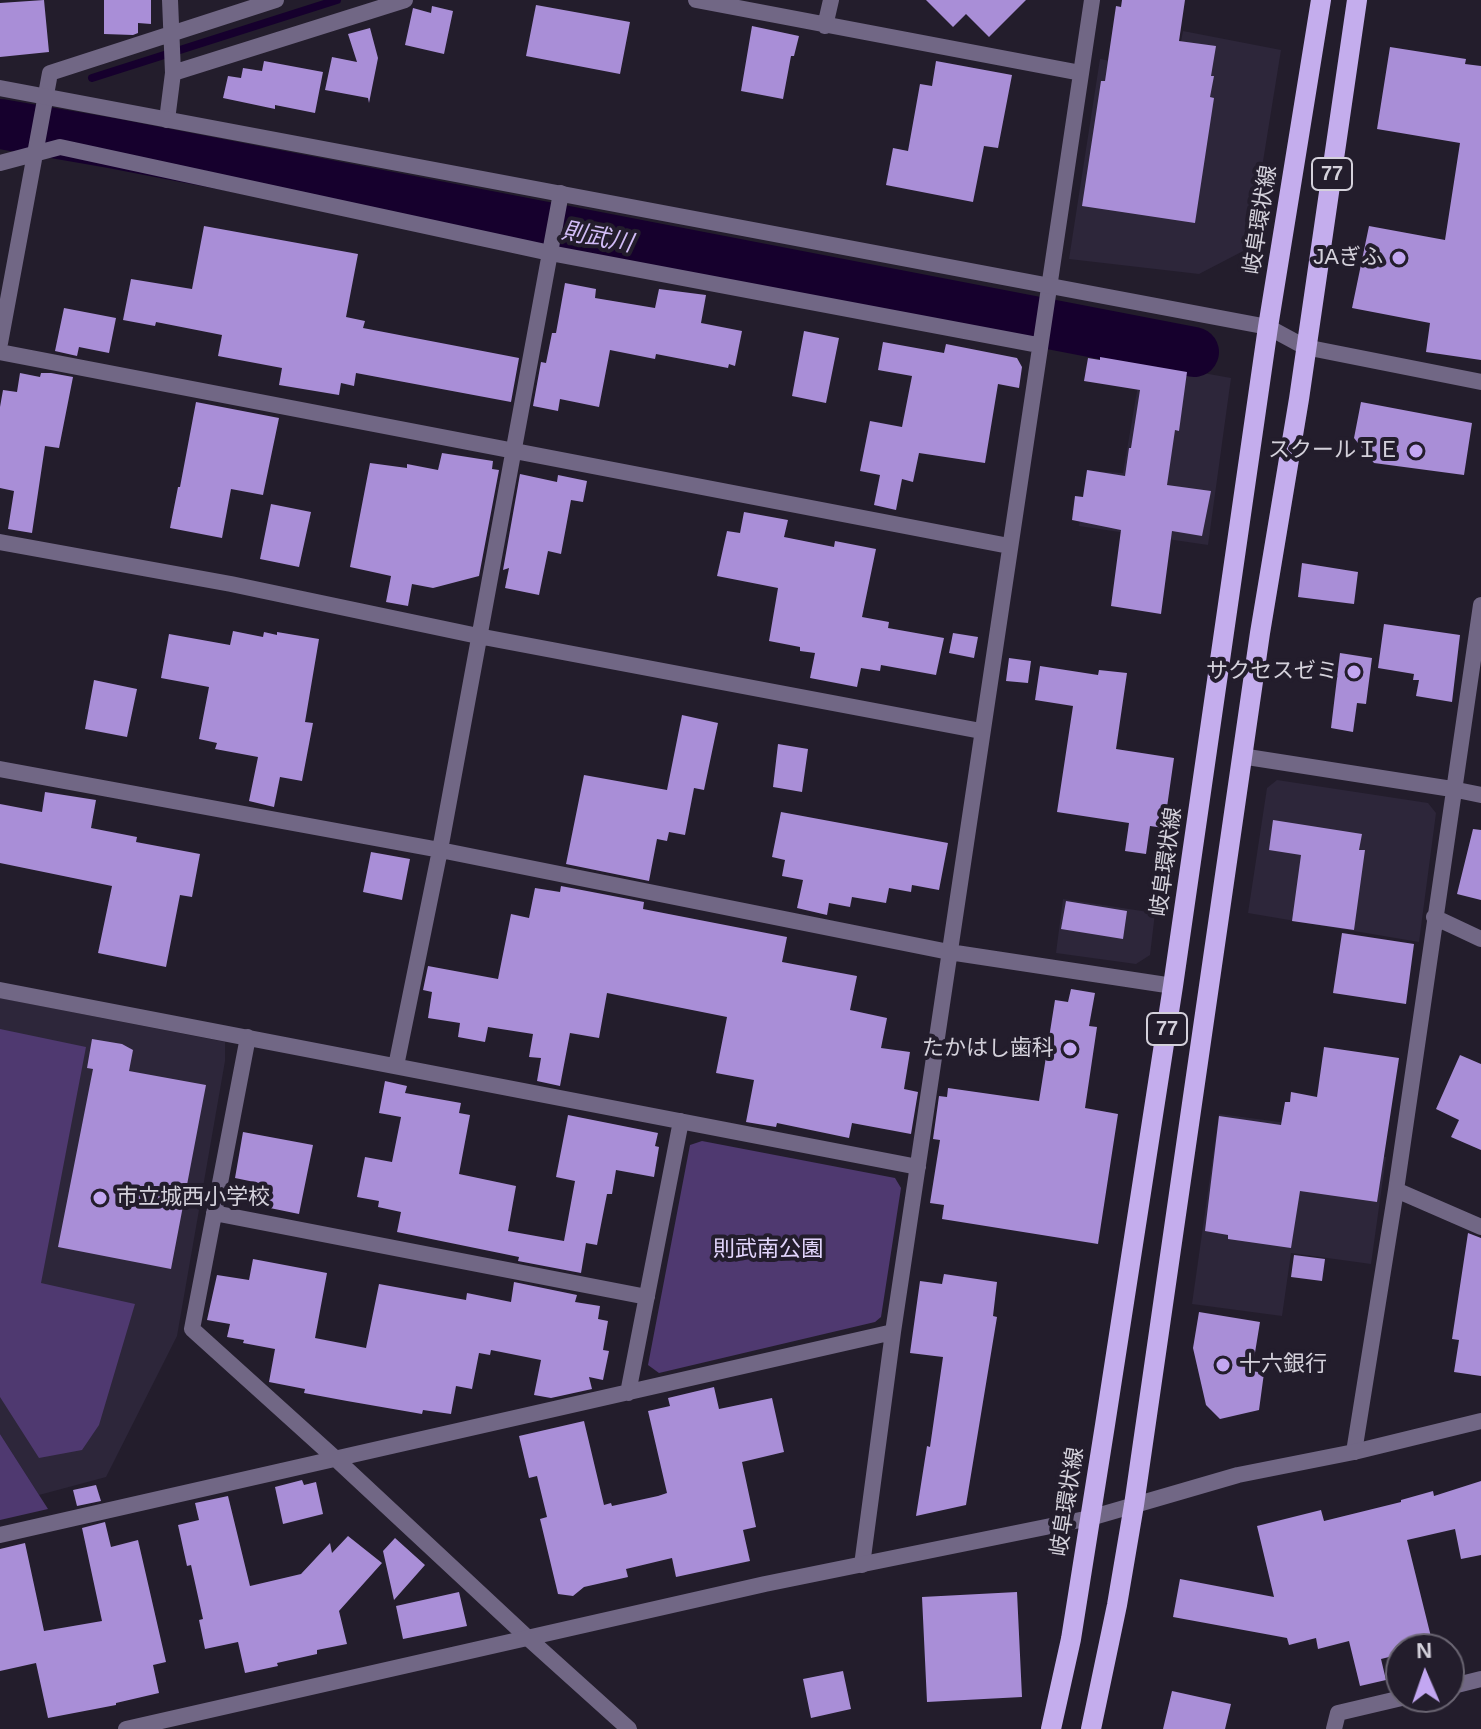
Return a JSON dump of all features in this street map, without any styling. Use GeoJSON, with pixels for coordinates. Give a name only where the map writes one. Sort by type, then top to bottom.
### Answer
{"type":"FeatureCollection","features":[{"type":"Feature","properties":{"kind":"main road","name":"岐阜環状線"},"geometry":{"type":"LineString","coordinates":[[1051,1729],[1071,1639],[1090,1518],[1173,986],[1268,327],[1321,0]]}},
{"type":"Feature","properties":{"kind":"main road","name":"77"},"geometry":{"type":"LineString","coordinates":[[1091,1729],[1134,1505],[1241,756],[1299,399],[1357,0]]}},
{"type":"Feature","properties":{"kind":"street"},"geometry":{"type":"LineString","coordinates":[[167,120],[173,68],[170,0]]}},
{"type":"Feature","properties":{"kind":"street"},"geometry":{"type":"LineString","coordinates":[[0,343],[50,73],[171,40],[276,0]]}},
{"type":"Feature","properties":{"kind":"street"},"geometry":{"type":"LineString","coordinates":[[173,68],[405,0]]}},
{"type":"Feature","properties":{"kind":"street"},"geometry":{"type":"LineString","coordinates":[[696,0],[1081,73]]}},
{"type":"Feature","properties":{"kind":"street"},"geometry":{"type":"LineString","coordinates":[[825,26],[831,0]]}},
{"type":"Feature","properties":{"kind":"street"},"geometry":{"type":"LineString","coordinates":[[862,1565],[981,731],[1092,0]]}},
{"type":"Feature","properties":{"kind":"street"},"geometry":{"type":"LineString","coordinates":[[0,88],[1048,288],[1268,327],[1305,347],[1481,382]]}},
{"type":"Feature","properties":{"kind":"street"},"geometry":{"type":"LineString","coordinates":[[0,163],[36,146],[60,147],[551,247],[1039,340]]}},
{"type":"Feature","properties":{"kind":"street"},"geometry":{"type":"LineString","coordinates":[[396,1066],[440,850],[561,193]]}},
{"type":"Feature","properties":{"kind":"street"},"geometry":{"type":"LineString","coordinates":[[0,352],[1009,546]]}},
{"type":"Feature","properties":{"kind":"street"},"geometry":{"type":"LineString","coordinates":[[0,542],[231,584],[478,636],[981,731]]}},
{"type":"Feature","properties":{"kind":"street"},"geometry":{"type":"LineString","coordinates":[[1354,1452],[1396,1190],[1452,789],[1479,636],[1481,605]]}},
{"type":"Feature","properties":{"kind":"street"},"geometry":{"type":"LineString","coordinates":[[1241,756],[1481,795]]}},
{"type":"Feature","properties":{"kind":"street"},"geometry":{"type":"LineString","coordinates":[[0,769],[440,850],[949,952],[1173,986]]}},
{"type":"Feature","properties":{"kind":"street"},"geometry":{"type":"LineString","coordinates":[[1434,917],[1481,939]]}},
{"type":"Feature","properties":{"kind":"street"},"geometry":{"type":"LineString","coordinates":[[0,990],[918,1167]]}},
{"type":"Feature","properties":{"kind":"street"},"geometry":{"type":"LineString","coordinates":[[248,1037],[192,1329],[629,1729]]}},
{"type":"Feature","properties":{"kind":"street"},"geometry":{"type":"LineString","coordinates":[[628,1393],[681,1121]]}},
{"type":"Feature","properties":{"kind":"street"},"geometry":{"type":"LineString","coordinates":[[1396,1190],[1481,1227]]}},
{"type":"Feature","properties":{"kind":"street"},"geometry":{"type":"LineString","coordinates":[[214,1213],[647,1297]]}},
{"type":"Feature","properties":{"kind":"street"},"geometry":{"type":"LineString","coordinates":[[0,1535],[893,1332]]}},
{"type":"Feature","properties":{"kind":"street"},"geometry":{"type":"LineString","coordinates":[[126,1729],[765,1584],[1090,1518],[1238,1475],[1354,1452],[1481,1421]]}},
{"type":"Feature","properties":{"kind":"street"},"geometry":{"type":"LineString","coordinates":[[1334,1729],[1338,1713],[1385,1702]]}},
{"type":"Feature","properties":{"kind":"shaded area"},"geometry":{"type":"Polygon","coordinates":[[[1183,31],[1281,50],[1249,248],[1199,274],[1069,259],[1100,59],[1175,72],[1183,31]]]}},
{"type":"Feature","properties":{"kind":"shaded area"},"geometry":{"type":"Polygon","coordinates":[[[1142,362],[1231,378],[1208,545],[1079,526],[1088,471],[1123,473],[1142,362]]]}},
{"type":"Feature","properties":{"kind":"shaded area"},"geometry":{"type":"Polygon","coordinates":[[[1277,780],[1428,803],[1436,813],[1419,942],[1248,913],[1267,788],[1277,780]]]}},
{"type":"Feature","properties":{"kind":"shaded area"},"geometry":{"type":"Polygon","coordinates":[[[1063,899],[1155,913],[1150,955],[1136,964],[1056,953],[1063,899]]]}},
{"type":"Feature","properties":{"kind":"shaded area","name":"市立城西小学校"},"geometry":{"type":"Polygon","coordinates":[[[0,998],[225,1042],[225,1061],[177,1336],[106,1477],[39,1495],[0,1434],[0,998]]]}},
{"type":"Feature","properties":{"kind":"shaded area"},"geometry":{"type":"Polygon","coordinates":[[[1219,1114],[1310,1126],[1307,1146],[1386,1157],[1371,1264],[1291,1253],[1282,1316],[1192,1304],[1219,1114]]]}},
{"type":"Feature","properties":{"kind":"green space"},"geometry":{"type":"Polygon","coordinates":[[[0,1029],[86,1047],[41,1283],[135,1304],[99,1425],[82,1450],[39,1458],[0,1397],[0,1029]]]}},
{"type":"Feature","properties":{"kind":"green space","name":"則武南公園"},"geometry":{"type":"Polygon","coordinates":[[[702,1141],[895,1178],[901,1188],[881,1317],[875,1322],[659,1373],[648,1365],[690,1145],[702,1141]]]}},
{"type":"Feature","properties":{"kind":"green space"},"geometry":{"type":"Polygon","coordinates":[[[0,1434],[48,1509],[0,1520],[0,1434]]]}},
{"type":"Feature","properties":{"kind":"building"},"geometry":{"type":"Polygon","coordinates":[[[44,0],[49,52],[0,57],[0,3],[44,0]]]}},
{"type":"Feature","properties":{"kind":"building"},"geometry":{"type":"Polygon","coordinates":[[[104,0],[151,0],[151,24],[138,23],[138,33],[133,35],[104,34],[104,0]]]}},
{"type":"Feature","properties":{"kind":"building"},"geometry":{"type":"Polygon","coordinates":[[[926,0],[1026,0],[989,37],[966,14],[953,27],[926,0]]]}},
{"type":"Feature","properties":{"kind":"building"},"geometry":{"type":"Polygon","coordinates":[[[1122,0],[1185,0],[1179,41],[1216,46],[1210,97],[1214,98],[1195,223],[1082,206],[1101,81],[1105,81],[1116,6],[1121,7],[1122,0]]]}},
{"type":"Feature","properties":{"kind":"building"},"geometry":{"type":"Polygon","coordinates":[[[536,5],[630,22],[620,74],[526,56],[536,5]]]}},
{"type":"Feature","properties":{"kind":"building"},"geometry":{"type":"Polygon","coordinates":[[[432,6],[453,11],[444,54],[405,45],[413,8],[431,13],[432,6]]]}},
{"type":"Feature","properties":{"kind":"building"},"geometry":{"type":"Polygon","coordinates":[[[752,26],[799,36],[794,56],[791,56],[783,99],[741,91],[752,26]]]}},
{"type":"Feature","properties":{"kind":"building"},"geometry":{"type":"Polygon","coordinates":[[[370,28],[378,58],[369,103],[368,98],[325,90],[332,57],[357,62],[348,34],[370,28]]]}},
{"type":"Feature","properties":{"kind":"building"},"geometry":{"type":"Polygon","coordinates":[[[1390,47],[1466,59],[1465,64],[1481,66],[1481,360],[1426,352],[1430,323],[1352,308],[1369,226],[1445,240],[1460,143],[1377,129],[1390,47]]]}},
{"type":"Feature","properties":{"kind":"building"},"geometry":{"type":"Polygon","coordinates":[[[264,61],[323,72],[315,113],[275,105],[275,109],[223,98],[228,76],[241,78],[243,68],[262,71],[264,61]]]}},
{"type":"Feature","properties":{"kind":"building"},"geometry":{"type":"Polygon","coordinates":[[[936,61],[1012,75],[998,148],[984,146],[973,202],[886,185],[893,148],[908,151],[920,84],[932,86],[936,61]]]}},
{"type":"Feature","properties":{"kind":"building"},"geometry":{"type":"Polygon","coordinates":[[[204,226],[358,254],[346,317],[365,321],[363,328],[519,358],[511,402],[356,373],[354,386],[341,383],[339,395],[279,385],[282,368],[218,356],[222,335],[156,322],[155,326],[123,320],[131,279],[192,289],[204,226]]]}},
{"type":"Feature","properties":{"kind":"building"},"geometry":{"type":"Polygon","coordinates":[[[565,283],[596,289],[595,298],[655,308],[659,289],[706,295],[701,323],[742,331],[735,366],[729,364],[728,368],[656,354],[655,359],[610,350],[599,407],[560,399],[558,411],[533,406],[541,362],[546,363],[552,333],[556,333],[565,283]]]}},
{"type":"Feature","properties":{"kind":"building"},"geometry":{"type":"Polygon","coordinates":[[[64,308],[116,318],[109,353],[79,347],[77,356],[55,351],[64,308]]]}},
{"type":"Feature","properties":{"kind":"building"},"geometry":{"type":"Polygon","coordinates":[[[804,331],[839,338],[826,403],[792,396],[804,331]]]}},
{"type":"Feature","properties":{"kind":"building"},"geometry":{"type":"Polygon","coordinates":[[[883,342],[944,353],[946,344],[1017,358],[1022,367],[1019,388],[998,384],[985,463],[919,453],[913,482],[902,479],[896,510],[874,505],[880,475],[860,471],[870,421],[902,427],[912,376],[878,370],[883,342]]]}},
{"type":"Feature","properties":{"kind":"building"},"geometry":{"type":"Polygon","coordinates":[[[1100,357],[1187,372],[1179,431],[1175,430],[1167,485],[1211,491],[1202,536],[1172,531],[1161,614],[1111,606],[1121,530],[1072,520],[1075,496],[1083,497],[1087,470],[1125,476],[1131,448],[1140,390],[1084,381],[1088,358],[1100,360],[1100,357]]]}},
{"type":"Feature","properties":{"kind":"building"},"geometry":{"type":"Polygon","coordinates":[[[20,373],[40,377],[41,373],[51,373],[73,377],[59,448],[45,446],[32,533],[8,529],[14,491],[0,488],[0,407],[3,390],[17,392],[20,373]]]}},
{"type":"Feature","properties":{"kind":"building"},"geometry":{"type":"Polygon","coordinates":[[[196,402],[279,418],[263,495],[231,489],[222,538],[170,528],[196,402]]]}},
{"type":"Feature","properties":{"kind":"building","name":"スクールＩＥ"},"geometry":{"type":"Polygon","coordinates":[[[1361,402],[1472,423],[1464,475],[1374,463],[1354,438],[1361,402]]]}},
{"type":"Feature","properties":{"kind":"building"},"geometry":{"type":"Polygon","coordinates":[[[442,453],[493,461],[492,469],[499,470],[479,576],[433,588],[412,584],[408,606],[386,602],[391,576],[350,567],[370,463],[407,468],[407,464],[438,470],[442,453]]]}},
{"type":"Feature","properties":{"kind":"building"},"geometry":{"type":"Polygon","coordinates":[[[520,474],[557,482],[558,475],[587,481],[583,502],[571,500],[561,554],[548,551],[539,595],[505,588],[509,568],[503,570],[520,474]]]}},
{"type":"Feature","properties":{"kind":"building"},"geometry":{"type":"Polygon","coordinates":[[[271,504],[311,512],[299,567],[260,559],[271,504]]]}},
{"type":"Feature","properties":{"kind":"building"},"geometry":{"type":"Polygon","coordinates":[[[744,512],[788,520],[784,537],[834,547],[835,541],[876,549],[862,617],[889,622],[888,628],[944,638],[936,675],[881,665],[880,671],[861,668],[857,687],[810,678],[815,653],[769,641],[778,588],[717,576],[727,531],[740,533],[744,512]]]}},
{"type":"Feature","properties":{"kind":"building"},"geometry":{"type":"Polygon","coordinates":[[[1302,563],[1358,572],[1354,604],[1298,597],[1302,563]]]}},
{"type":"Feature","properties":{"kind":"building"},"geometry":{"type":"Polygon","coordinates":[[[1384,624],[1460,635],[1452,702],[1416,696],[1419,680],[1413,680],[1414,674],[1378,668],[1384,624]]]}},
{"type":"Feature","properties":{"kind":"building"},"geometry":{"type":"Polygon","coordinates":[[[233,631],[263,637],[264,632],[277,635],[277,632],[319,639],[305,722],[313,723],[302,781],[280,777],[274,807],[249,801],[258,757],[215,749],[217,743],[199,739],[209,687],[161,678],[169,634],[230,645],[233,631]]]}},
{"type":"Feature","properties":{"kind":"building"},"geometry":{"type":"Polygon","coordinates":[[[953,633],[978,637],[974,658],[949,653],[953,633]]]}},
{"type":"Feature","properties":{"kind":"building","name":"サクセスゼミ"},"geometry":{"type":"Polygon","coordinates":[[[1340,653],[1372,658],[1366,704],[1357,703],[1353,732],[1331,728],[1340,653]]]}},
{"type":"Feature","properties":{"kind":"building"},"geometry":{"type":"Polygon","coordinates":[[[1009,658],[1031,661],[1028,683],[1006,681],[1009,658]]]}},
{"type":"Feature","properties":{"kind":"building"},"geometry":{"type":"Polygon","coordinates":[[[1040,666],[1098,675],[1099,670],[1127,673],[1116,749],[1174,758],[1164,828],[1150,826],[1146,854],[1125,851],[1129,823],[1057,812],[1073,706],[1035,700],[1040,666]]]}},
{"type":"Feature","properties":{"kind":"building"},"geometry":{"type":"Polygon","coordinates":[[[94,680],[137,689],[127,737],[85,729],[94,680]]]}},
{"type":"Feature","properties":{"kind":"building"},"geometry":{"type":"Polygon","coordinates":[[[682,715],[718,723],[704,790],[694,788],[685,835],[669,832],[667,841],[657,839],[649,881],[566,864],[584,775],[667,790],[682,715]]]}},
{"type":"Feature","properties":{"kind":"building"},"geometry":{"type":"Polygon","coordinates":[[[778,744],[808,749],[802,792],[773,787],[778,744]]]}},
{"type":"Feature","properties":{"kind":"building"},"geometry":{"type":"Polygon","coordinates":[[[45,792],[96,800],[91,828],[137,837],[136,842],[200,854],[192,897],[180,895],[166,967],[98,953],[112,886],[0,863],[0,804],[42,812],[45,792]]]}},
{"type":"Feature","properties":{"kind":"building"},"geometry":{"type":"Polygon","coordinates":[[[781,812],[948,843],[939,890],[912,885],[911,892],[889,888],[886,903],[852,897],[850,907],[829,903],[827,915],[797,908],[803,880],[782,876],[785,860],[772,857],[781,812]]]}},
{"type":"Feature","properties":{"kind":"building"},"geometry":{"type":"Polygon","coordinates":[[[1273,820],[1362,834],[1359,850],[1365,850],[1354,930],[1292,921],[1301,855],[1269,850],[1273,820]]]}},
{"type":"Feature","properties":{"kind":"building"},"geometry":{"type":"Polygon","coordinates":[[[1473,829],[1481,830],[1481,900],[1457,894],[1473,829]]]}},
{"type":"Feature","properties":{"kind":"building"},"geometry":{"type":"Polygon","coordinates":[[[371,852],[410,859],[402,900],[363,892],[371,852]]]}},
{"type":"Feature","properties":{"kind":"building"},"geometry":{"type":"Polygon","coordinates":[[[561,886],[644,902],[643,909],[787,937],[782,962],[857,976],[850,1010],[887,1018],[881,1048],[910,1052],[904,1089],[918,1092],[911,1134],[852,1123],[849,1138],[777,1123],[776,1127],[746,1122],[754,1080],[716,1073],[727,1017],[607,993],[599,1038],[570,1033],[560,1086],[537,1081],[541,1058],[529,1057],[533,1034],[488,1027],[485,1042],[458,1037],[460,1023],[428,1018],[432,992],[423,990],[428,966],[498,979],[511,914],[529,918],[535,888],[560,892],[561,886]]]}},
{"type":"Feature","properties":{"kind":"building"},"geometry":{"type":"Polygon","coordinates":[[[1066,901],[1127,911],[1123,939],[1061,929],[1066,901]]]}},
{"type":"Feature","properties":{"kind":"building"},"geometry":{"type":"Polygon","coordinates":[[[1342,933],[1414,944],[1406,1004],[1333,993],[1342,933]]]}},
{"type":"Feature","properties":{"kind":"building"},"geometry":{"type":"Polygon","coordinates":[[[1071,989],[1095,993],[1089,1026],[1097,1027],[1085,1108],[1118,1114],[1098,1244],[942,1219],[944,1205],[930,1203],[940,1140],[933,1139],[939,1096],[947,1097],[948,1088],[1039,1101],[1055,1000],[1068,1002],[1071,989]]]}},
{"type":"Feature","properties":{"kind":"building"},"geometry":{"type":"Polygon","coordinates":[[[92,1039],[122,1044],[133,1050],[129,1071],[206,1085],[171,1269],[58,1247],[93,1069],[87,1068],[92,1039]]]}},
{"type":"Feature","properties":{"kind":"building"},"geometry":{"type":"Polygon","coordinates":[[[1324,1047],[1399,1058],[1377,1202],[1300,1191],[1291,1248],[1228,1239],[1228,1235],[1205,1231],[1219,1116],[1281,1125],[1285,1102],[1290,1102],[1291,1092],[1317,1097],[1324,1047]]]}},
{"type":"Feature","properties":{"kind":"building"},"geometry":{"type":"Polygon","coordinates":[[[1460,1055],[1481,1064],[1481,1150],[1451,1137],[1459,1120],[1436,1109],[1460,1055]]]}},
{"type":"Feature","properties":{"kind":"building"},"geometry":{"type":"Polygon","coordinates":[[[385,1081],[407,1086],[405,1093],[461,1103],[459,1113],[470,1115],[459,1174],[516,1186],[508,1231],[564,1241],[575,1181],[556,1177],[568,1115],[658,1133],[654,1177],[616,1170],[612,1194],[607,1194],[597,1245],[586,1243],[581,1273],[397,1232],[401,1212],[378,1207],[379,1201],[357,1197],[365,1157],[392,1162],[401,1117],[379,1113],[385,1081]]]}},
{"type":"Feature","properties":{"kind":"building"},"geometry":{"type":"Polygon","coordinates":[[[243,1132],[313,1145],[299,1214],[265,1207],[269,1185],[235,1178],[243,1132]]]}},
{"type":"Feature","properties":{"kind":"building"},"geometry":{"type":"Polygon","coordinates":[[[1468,1233],[1481,1238],[1481,1376],[1454,1372],[1459,1340],[1452,1339],[1468,1233]]]}},
{"type":"Feature","properties":{"kind":"building"},"geometry":{"type":"Polygon","coordinates":[[[1294,1255],[1325,1259],[1322,1281],[1291,1277],[1294,1255]]]}},
{"type":"Feature","properties":{"kind":"building"},"geometry":{"type":"Polygon","coordinates":[[[253,1259],[327,1273],[315,1338],[366,1348],[379,1284],[466,1300],[467,1293],[511,1302],[514,1282],[577,1295],[575,1302],[600,1306],[598,1319],[608,1321],[603,1350],[609,1351],[603,1380],[589,1377],[592,1389],[551,1398],[534,1395],[541,1360],[491,1350],[490,1355],[479,1353],[472,1389],[456,1386],[451,1414],[423,1410],[422,1414],[347,1401],[304,1393],[305,1389],[269,1382],[275,1349],[227,1337],[230,1324],[207,1320],[217,1275],[249,1280],[253,1259]]]}},
{"type":"Feature","properties":{"kind":"building"},"geometry":{"type":"Polygon","coordinates":[[[944,1274],[997,1282],[993,1316],[997,1317],[966,1505],[916,1516],[943,1357],[910,1353],[920,1281],[942,1284],[944,1274]]]}},
{"type":"Feature","properties":{"kind":"building","name":"十六銀行"},"geometry":{"type":"Polygon","coordinates":[[[1199,1312],[1260,1322],[1252,1371],[1264,1373],[1259,1410],[1220,1419],[1206,1405],[1193,1348],[1199,1312]]]}},
{"type":"Feature","properties":{"kind":"building"},"geometry":{"type":"Polygon","coordinates":[[[714,1387],[719,1409],[772,1398],[784,1452],[742,1462],[756,1527],[743,1530],[750,1561],[676,1577],[672,1558],[626,1569],[628,1577],[584,1587],[573,1596],[558,1594],[540,1519],[547,1517],[537,1476],[529,1478],[519,1436],[584,1421],[604,1505],[658,1496],[667,1493],[648,1411],[670,1406],[668,1398],[714,1387]]]}},
{"type":"Feature","properties":{"kind":"building"},"geometry":{"type":"Polygon","coordinates":[[[302,1480],[304,1485],[316,1482],[323,1514],[283,1524],[275,1487],[302,1480]]]}},
{"type":"Feature","properties":{"kind":"building"},"geometry":{"type":"Polygon","coordinates":[[[1481,1481],[1481,1555],[1461,1559],[1455,1529],[1407,1540],[1430,1633],[1385,1633],[1385,1658],[1381,1659],[1385,1680],[1360,1686],[1349,1641],[1318,1649],[1316,1638],[1289,1645],[1287,1638],[1173,1617],[1180,1579],[1274,1597],[1257,1526],[1321,1510],[1324,1521],[1433,1491],[1434,1496],[1481,1481]]]}},
{"type":"Feature","properties":{"kind":"building"},"geometry":{"type":"Polygon","coordinates":[[[96,1485],[101,1501],[77,1506],[73,1490],[96,1485]]]}},
{"type":"Feature","properties":{"kind":"building"},"geometry":{"type":"Polygon","coordinates":[[[228,1496],[250,1586],[301,1574],[330,1543],[332,1553],[348,1536],[382,1563],[339,1611],[347,1644],[317,1650],[317,1654],[245,1673],[238,1642],[205,1649],[199,1620],[203,1619],[178,1525],[199,1520],[195,1503],[228,1496]]]}},
{"type":"Feature","properties":{"kind":"building"},"geometry":{"type":"Polygon","coordinates":[[[105,1522],[111,1547],[138,1540],[166,1662],[153,1665],[159,1693],[48,1718],[36,1663],[0,1671],[0,1549],[25,1543],[44,1631],[102,1621],[82,1528],[105,1522]]]}},
{"type":"Feature","properties":{"kind":"building"},"geometry":{"type":"Polygon","coordinates":[[[395,1538],[425,1565],[394,1600],[383,1551],[395,1538]]]}},
{"type":"Feature","properties":{"kind":"building"},"geometry":{"type":"Polygon","coordinates":[[[459,1592],[467,1626],[403,1639],[396,1606],[459,1592]]]}},
{"type":"Feature","properties":{"kind":"building"},"geometry":{"type":"Polygon","coordinates":[[[1017,1592],[1022,1697],[927,1702],[922,1597],[1017,1592]]]}},
{"type":"Feature","properties":{"kind":"building"},"geometry":{"type":"Polygon","coordinates":[[[843,1671],[851,1709],[811,1718],[803,1679],[843,1671]]]}},
{"type":"Feature","properties":{"kind":"building"},"geometry":{"type":"Polygon","coordinates":[[[1172,1691],[1231,1704],[1225,1729],[1163,1729],[1172,1691]]]}},
{"type":"Feature","properties":{"kind":"waterway"},"geometry":{"type":"LineString","coordinates":[[92,78],[337,0]]}},
{"type":"Feature","properties":{"kind":"waterway","name":"則武川"},"geometry":{"type":"LineString","coordinates":[[0,124],[1194,352]]}},
{"type":"Feature","properties":{"kind":"place","name":"JAぎふ"},"geometry":{"type":"Point","coordinates":[1399,258]}},
{"type":"Feature","properties":{"kind":"place","name":"スクールＩＥ"},"geometry":{"type":"Point","coordinates":[1416,451]}},
{"type":"Feature","properties":{"kind":"place","name":"サクセスゼミ"},"geometry":{"type":"Point","coordinates":[1354,672]}},
{"type":"Feature","properties":{"kind":"place","name":"たかはし歯科"},"geometry":{"type":"Point","coordinates":[1070,1049]}},
{"type":"Feature","properties":{"kind":"place","name":"市立城西小学校"},"geometry":{"type":"Point","coordinates":[100,1198]}},
{"type":"Feature","properties":{"kind":"place","name":"十六銀行"},"geometry":{"type":"Point","coordinates":[1223,1365]}}]}
